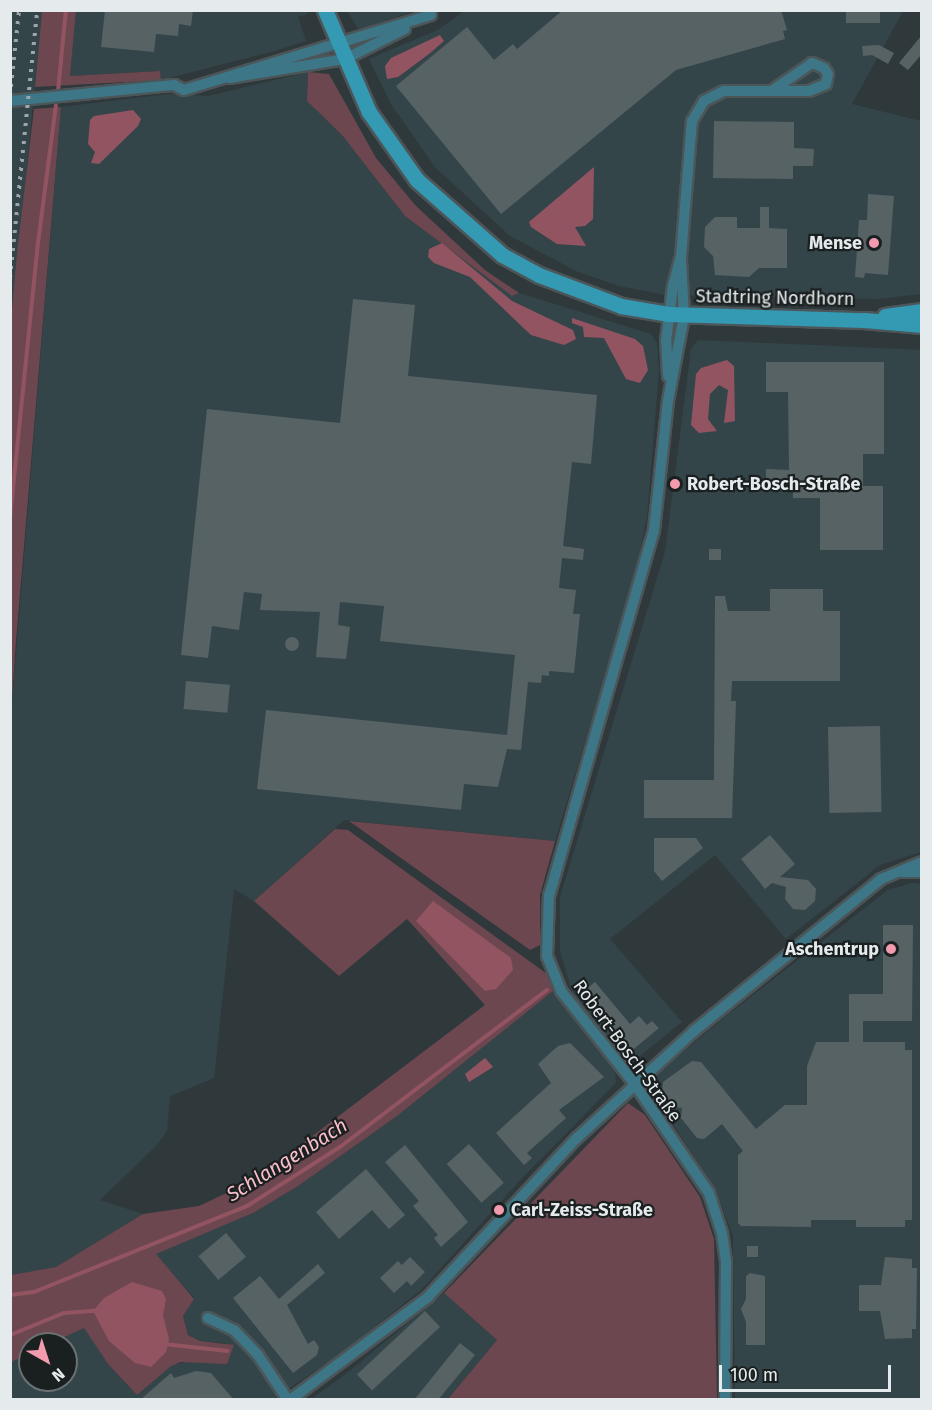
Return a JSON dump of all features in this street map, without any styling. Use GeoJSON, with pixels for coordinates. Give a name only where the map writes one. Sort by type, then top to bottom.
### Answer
{"type":"FeatureCollection","features":[{"type":"Feature","properties":{"kind":"main road","name":"Stadtring Nordhorn"},"geometry":{"type":"LineString","coordinates":[[325,10],[369,112],[404,164],[452,214],[502,255],[575,291],[621,306],[677,315],[864,320],[921,325]]}},
{"type":"Feature","properties":{"kind":"main road","name":"Stadtring Nordhorn"},"geometry":{"type":"LineString","coordinates":[[864,320],[921,311]]}},
{"type":"Feature","properties":{"kind":"street"},"geometry":{"type":"LineString","coordinates":[[10,101],[174,85],[184,90],[219,78],[342,52],[435,13]]}},
{"type":"Feature","properties":{"kind":"street","name":"Stadtring Nordhorn"},"geometry":{"type":"LineString","coordinates":[[677,315],[689,142],[696,110],[713,94],[724,91],[773,90],[818,89],[826,84],[828,74],[824,68],[812,63],[773,90]]}},
{"type":"Feature","properties":{"kind":"street","name":"Robert-Bosch-Straße"},"geometry":{"type":"LineString","coordinates":[[677,315],[651,545],[553,884],[546,926],[547,956],[561,991],[634,1083],[709,1193],[722,1233],[726,1263],[725,1400]]}},
{"type":"Feature","properties":{"kind":"street"},"geometry":{"type":"LineString","coordinates":[[208,1318],[234,1330],[258,1355],[289,1400],[428,1297],[569,1146],[634,1083],[881,879],[921,862]]}},
{"type":"Feature","properties":{"kind":"street"},"geometry":{"type":"LineString","coordinates":[[896,872],[921,872]]}},
{"type":"Feature","properties":{"kind":"shaded area"},"geometry":{"type":"Polygon","coordinates":[[[305,10],[307,14],[298,17],[306,41],[278,50],[161,80],[160,71],[70,76],[76,11],[305,10]]]}},
{"type":"Feature","properties":{"kind":"shaded area"},"geometry":{"type":"Polygon","coordinates":[[[11,11],[42,11],[11,332],[11,11]]]}},
{"type":"Feature","properties":{"kind":"shaded area"},"geometry":{"type":"Polygon","coordinates":[[[42,11],[76,11],[70,76],[160,71],[161,80],[35,87],[42,11]]]}},
{"type":"Feature","properties":{"kind":"shaded area"},"geometry":{"type":"Polygon","coordinates":[[[347,11],[414,11],[359,30],[347,11]]]}},
{"type":"Feature","properties":{"kind":"shaded area"},"geometry":{"type":"Polygon","coordinates":[[[464,11],[903,11],[852,104],[921,121],[921,294],[878,299],[666,295],[619,286],[576,271],[510,236],[435,167],[391,104],[369,59],[438,30],[464,11]]]}},
{"type":"Feature","properties":{"kind":"shaded area"},"geometry":{"type":"Polygon","coordinates":[[[440,35],[444,41],[429,54],[398,77],[387,79],[385,66],[391,58],[440,35]]]}},
{"type":"Feature","properties":{"kind":"shaded area"},"geometry":{"type":"Polygon","coordinates":[[[308,72],[307,101],[342,135],[405,216],[512,296],[519,293],[651,334],[657,343],[659,370],[647,517],[633,585],[555,841],[344,820],[254,901],[234,889],[214,1078],[170,1096],[167,1131],[156,1146],[100,1200],[143,1214],[56,1267],[11,1275],[11,715],[61,107],[169,94],[209,96],[308,72]]]}},
{"type":"Feature","properties":{"kind":"shaded area"},"geometry":{"type":"Polygon","coordinates":[[[308,72],[329,74],[376,158],[416,206],[485,270],[519,293],[512,296],[405,216],[342,135],[307,101],[308,72]]]}},
{"type":"Feature","properties":{"kind":"shaded area"},"geometry":{"type":"Polygon","coordinates":[[[61,107],[11,715],[10,332],[34,109],[61,107]]]}},
{"type":"Feature","properties":{"kind":"shaded area"},"geometry":{"type":"Polygon","coordinates":[[[133,110],[141,119],[138,126],[99,164],[91,163],[95,152],[88,144],[90,120],[94,116],[133,110]]]}},
{"type":"Feature","properties":{"kind":"shaded area"},"geometry":{"type":"Polygon","coordinates":[[[594,167],[593,219],[585,226],[575,227],[586,246],[557,244],[531,227],[529,222],[594,167]]]}},
{"type":"Feature","properties":{"kind":"shaded area"},"geometry":{"type":"Polygon","coordinates":[[[442,243],[512,301],[573,330],[576,339],[564,345],[531,335],[470,277],[434,263],[428,257],[429,249],[442,243]]]}},
{"type":"Feature","properties":{"kind":"shaded area"},"geometry":{"type":"Polygon","coordinates":[[[572,318],[635,339],[643,346],[648,370],[640,383],[626,379],[604,338],[584,337],[583,327],[572,323],[572,318]]]}},
{"type":"Feature","properties":{"kind":"shaded area"},"geometry":{"type":"Polygon","coordinates":[[[698,340],[922,350],[921,852],[880,865],[786,939],[715,855],[610,939],[682,1022],[636,1059],[626,1059],[574,998],[560,951],[560,897],[665,552],[691,349],[698,340]]]}},
{"type":"Feature","properties":{"kind":"shaded area"},"geometry":{"type":"Polygon","coordinates":[[[727,360],[734,366],[735,421],[724,423],[728,390],[719,385],[710,394],[708,419],[717,431],[699,433],[691,425],[696,374],[701,368],[727,360]]]}},
{"type":"Feature","properties":{"kind":"shaded area"},"geometry":{"type":"Polygon","coordinates":[[[349,821],[555,841],[540,895],[540,945],[530,950],[349,821]]]}},
{"type":"Feature","properties":{"kind":"shaded area"},"geometry":{"type":"Polygon","coordinates":[[[335,829],[348,830],[547,974],[553,991],[397,1116],[298,1186],[253,1213],[156,1254],[194,1299],[183,1316],[188,1335],[200,1341],[234,1345],[227,1364],[181,1362],[171,1366],[137,1395],[108,1364],[84,1328],[75,1332],[18,1332],[18,1359],[11,1362],[11,1275],[56,1267],[143,1214],[199,1206],[235,1189],[282,1159],[485,1005],[407,919],[339,976],[254,901],[335,829]]]}},
{"type":"Feature","properties":{"kind":"shaded area"},"geometry":{"type":"Polygon","coordinates":[[[912,883],[921,884],[921,1399],[735,1399],[733,1236],[715,1189],[650,1089],[651,1079],[726,1016],[888,890],[912,883]]]}},
{"type":"Feature","properties":{"kind":"shaded area"},"geometry":{"type":"Polygon","coordinates":[[[433,901],[511,958],[513,970],[496,989],[485,991],[416,921],[433,901]]]}},
{"type":"Feature","properties":{"kind":"shaded area"},"geometry":{"type":"Polygon","coordinates":[[[553,991],[615,1072],[616,1083],[523,1177],[421,1290],[339,1355],[273,1399],[11,1399],[10,1362],[18,1358],[18,1392],[78,1392],[78,1332],[75,1332],[84,1328],[108,1364],[137,1395],[171,1365],[191,1361],[226,1343],[200,1341],[188,1335],[183,1316],[194,1298],[155,1254],[253,1213],[298,1186],[397,1116],[553,991]]]}},
{"type":"Feature","properties":{"kind":"shaded area"},"geometry":{"type":"Polygon","coordinates":[[[485,1058],[493,1067],[469,1082],[465,1074],[485,1058]]]}},
{"type":"Feature","properties":{"kind":"shaded area"},"geometry":{"type":"Polygon","coordinates":[[[628,1103],[645,1115],[700,1197],[714,1239],[717,1399],[448,1399],[497,1340],[444,1293],[628,1103]]]}},
{"type":"Feature","properties":{"kind":"shaded area"},"geometry":{"type":"Polygon","coordinates":[[[132,1282],[162,1291],[166,1299],[163,1315],[169,1339],[166,1352],[151,1367],[135,1363],[109,1341],[93,1311],[104,1298],[132,1282]]]}},
{"type":"Feature","properties":{"kind":"shaded area"},"geometry":{"type":"Polygon","coordinates":[[[444,1293],[497,1340],[448,1399],[310,1400],[351,1370],[444,1293]]]}},
{"type":"Feature","properties":{"kind":"building"},"geometry":{"type":"Polygon","coordinates":[[[105,10],[193,10],[191,26],[179,24],[178,36],[156,34],[154,52],[101,47],[105,10]]]}},
{"type":"Feature","properties":{"kind":"building"},"geometry":{"type":"Polygon","coordinates":[[[563,10],[781,10],[787,30],[783,31],[785,39],[676,70],[501,214],[396,86],[467,27],[494,60],[513,44],[517,49],[563,10]]]}},
{"type":"Feature","properties":{"kind":"building"},"geometry":{"type":"Polygon","coordinates":[[[846,10],[880,10],[880,23],[846,23],[846,10]]]}},
{"type":"Feature","properties":{"kind":"building"},"geometry":{"type":"Polygon","coordinates":[[[921,36],[921,55],[908,70],[899,63],[921,36]]]}},
{"type":"Feature","properties":{"kind":"building"},"geometry":{"type":"Polygon","coordinates":[[[879,45],[894,53],[888,64],[872,55],[863,56],[862,46],[879,45]]]}},
{"type":"Feature","properties":{"kind":"building"},"geometry":{"type":"Polygon","coordinates":[[[714,121],[794,122],[794,148],[814,149],[813,166],[793,166],[793,179],[713,178],[714,121]]]}},
{"type":"Feature","properties":{"kind":"building"},"geometry":{"type":"Polygon","coordinates":[[[868,194],[894,196],[888,275],[865,273],[864,278],[855,277],[859,220],[867,220],[868,194]]]}},
{"type":"Feature","properties":{"kind":"building"},"geometry":{"type":"Polygon","coordinates":[[[760,207],[769,207],[769,228],[787,229],[787,268],[759,268],[749,277],[715,275],[713,256],[704,247],[705,227],[715,217],[737,217],[737,228],[760,228],[760,207]]]}},
{"type":"Feature","properties":{"kind":"building"},"geometry":{"type":"Polygon","coordinates":[[[353,299],[415,305],[408,376],[597,395],[591,464],[572,462],[563,546],[584,549],[583,560],[562,558],[559,588],[576,590],[573,614],[580,614],[574,673],[549,671],[549,676],[542,675],[541,683],[528,682],[521,750],[507,749],[498,787],[464,784],[461,810],[257,789],[266,710],[507,735],[515,655],[380,641],[384,606],[340,602],[338,625],[350,627],[346,659],[316,657],[320,612],[260,610],[262,594],[244,592],[239,630],[212,626],[208,658],[181,655],[207,409],[340,423],[353,299]]]}},
{"type":"Feature","properties":{"kind":"building"},"geometry":{"type":"Polygon","coordinates":[[[766,362],[884,362],[884,454],[863,454],[863,486],[883,486],[883,550],[820,550],[820,498],[793,498],[793,491],[766,491],[766,469],[789,470],[788,392],[766,392],[766,362]]]}},
{"type":"Feature","properties":{"kind":"building"},"geometry":{"type":"Polygon","coordinates":[[[709,549],[721,549],[721,560],[709,560],[709,549]]]}},
{"type":"Feature","properties":{"kind":"building"},"geometry":{"type":"Polygon","coordinates":[[[770,589],[823,589],[823,611],[840,611],[840,681],[732,681],[731,701],[736,701],[732,818],[644,818],[644,780],[714,780],[715,596],[725,596],[728,611],[770,611],[770,589]]]}},
{"type":"Feature","properties":{"kind":"building"},"geometry":{"type":"Polygon","coordinates":[[[292,637],[297,639],[299,644],[297,649],[292,651],[287,649],[285,644],[287,639],[292,637]]]}},
{"type":"Feature","properties":{"kind":"building"},"geometry":{"type":"Polygon","coordinates":[[[186,681],[230,685],[227,713],[184,709],[186,681]]]}},
{"type":"Feature","properties":{"kind":"building"},"geometry":{"type":"Polygon","coordinates":[[[880,726],[882,812],[830,813],[828,727],[880,726]]]}},
{"type":"Feature","properties":{"kind":"building"},"geometry":{"type":"Polygon","coordinates":[[[770,835],[795,864],[780,877],[808,880],[816,889],[815,901],[805,910],[793,909],[785,899],[786,887],[772,883],[765,889],[741,859],[770,835]]]}},
{"type":"Feature","properties":{"kind":"building"},"geometry":{"type":"Polygon","coordinates":[[[654,838],[696,838],[703,848],[662,881],[654,871],[654,838]]]}},
{"type":"Feature","properties":{"kind":"building"},"geometry":{"type":"Polygon","coordinates":[[[883,925],[913,925],[912,1021],[863,1021],[863,1042],[905,1042],[905,1050],[912,1050],[912,1220],[905,1220],[905,1227],[856,1227],[856,1220],[811,1220],[811,1227],[741,1226],[738,1223],[738,1155],[743,1151],[722,1124],[704,1139],[697,1138],[681,1118],[682,1108],[675,1107],[662,1092],[663,1082],[692,1061],[701,1062],[756,1129],[785,1105],[807,1105],[807,1066],[816,1042],[849,1042],[849,994],[883,994],[883,925]]]}},
{"type":"Feature","properties":{"kind":"building"},"geometry":{"type":"Polygon","coordinates":[[[595,982],[630,1024],[639,1016],[647,1025],[652,1021],[659,1028],[630,1052],[581,993],[595,982]]]}},
{"type":"Feature","properties":{"kind":"building"},"geometry":{"type":"Polygon","coordinates":[[[570,1043],[604,1077],[559,1110],[566,1118],[527,1153],[532,1158],[524,1165],[496,1133],[551,1083],[538,1064],[558,1046],[570,1043]]]}},
{"type":"Feature","properties":{"kind":"building"},"geometry":{"type":"Polygon","coordinates":[[[469,1144],[504,1183],[482,1203],[447,1164],[469,1144]]]}},
{"type":"Feature","properties":{"kind":"building"},"geometry":{"type":"Polygon","coordinates":[[[405,1145],[468,1222],[441,1247],[434,1238],[438,1235],[413,1206],[419,1201],[385,1162],[405,1145]]]}},
{"type":"Feature","properties":{"kind":"building"},"geometry":{"type":"Polygon","coordinates":[[[366,1169],[405,1215],[389,1229],[372,1210],[339,1239],[316,1212],[366,1169]]]}},
{"type":"Feature","properties":{"kind":"building"},"geometry":{"type":"Polygon","coordinates":[[[226,1233],[246,1257],[218,1280],[198,1256],[226,1233]]]}},
{"type":"Feature","properties":{"kind":"building"},"geometry":{"type":"Polygon","coordinates":[[[747,1246],[758,1246],[758,1257],[747,1257],[747,1246]]]}},
{"type":"Feature","properties":{"kind":"building"},"geometry":{"type":"Polygon","coordinates":[[[410,1257],[425,1272],[411,1286],[407,1281],[394,1293],[380,1278],[398,1261],[402,1265],[410,1257]]]}},
{"type":"Feature","properties":{"kind":"building"},"geometry":{"type":"Polygon","coordinates":[[[885,1257],[912,1259],[912,1268],[917,1268],[916,1329],[912,1329],[912,1338],[885,1339],[880,1311],[859,1311],[859,1285],[881,1285],[885,1257]]]}},
{"type":"Feature","properties":{"kind":"building"},"geometry":{"type":"Polygon","coordinates":[[[318,1264],[325,1273],[287,1305],[308,1344],[314,1340],[319,1347],[317,1355],[293,1373],[233,1298],[260,1276],[279,1299],[318,1264]]]}},
{"type":"Feature","properties":{"kind":"building"},"geometry":{"type":"Polygon","coordinates":[[[750,1273],[765,1276],[765,1345],[746,1345],[746,1322],[741,1309],[746,1299],[746,1276],[750,1273]]]}},
{"type":"Feature","properties":{"kind":"building"},"geometry":{"type":"Polygon","coordinates":[[[425,1311],[440,1327],[372,1391],[357,1374],[425,1311]]]}},
{"type":"Feature","properties":{"kind":"building"},"geometry":{"type":"Polygon","coordinates":[[[460,1343],[475,1355],[438,1400],[414,1400],[460,1343]]]}},
{"type":"Feature","properties":{"kind":"building"},"geometry":{"type":"Polygon","coordinates":[[[196,1371],[211,1373],[234,1400],[140,1400],[171,1373],[174,1378],[196,1371]]]}},
{"type":"Feature","properties":{"kind":"waterway","name":"Schlangenbach"},"geometry":{"type":"LineString","coordinates":[[58,91],[66,10]]}},
{"type":"Feature","properties":{"kind":"waterway","name":"Schlangenbach"},"geometry":{"type":"LineString","coordinates":[[10,518],[38,243],[56,105]]}},
{"type":"Feature","properties":{"kind":"waterway","name":"Schlangenbach"},"geometry":{"type":"LineString","coordinates":[[10,1295],[34,1292],[247,1206],[340,1147],[547,990]]}},
{"type":"Feature","properties":{"kind":"waterway","name":"Schlangenbach"},"geometry":{"type":"LineString","coordinates":[[10,1335],[64,1313],[95,1311]]}},
{"type":"Feature","properties":{"kind":"waterway","name":"Schlangenbach"},"geometry":{"type":"LineString","coordinates":[[164,1344],[228,1351]]}},
{"type":"Feature","properties":{"kind":"railway"},"geometry":{"type":"LineString","coordinates":[[10,96],[19,10]]}},
{"type":"Feature","properties":{"kind":"railway"},"geometry":{"type":"LineString","coordinates":[[10,278],[37,10]]}},
{"type":"Feature","properties":{"kind":"place","name":"Mense"},"geometry":{"type":"Point","coordinates":[874,243]}},
{"type":"Feature","properties":{"kind":"place","name":"Robert-Bosch-Straße"},"geometry":{"type":"Point","coordinates":[675,484]}},
{"type":"Feature","properties":{"kind":"place","name":"Aschentrup"},"geometry":{"type":"Point","coordinates":[891,949]}},
{"type":"Feature","properties":{"kind":"place","name":"Carl-Zeiss-Straße"},"geometry":{"type":"Point","coordinates":[499,1210]}}]}
